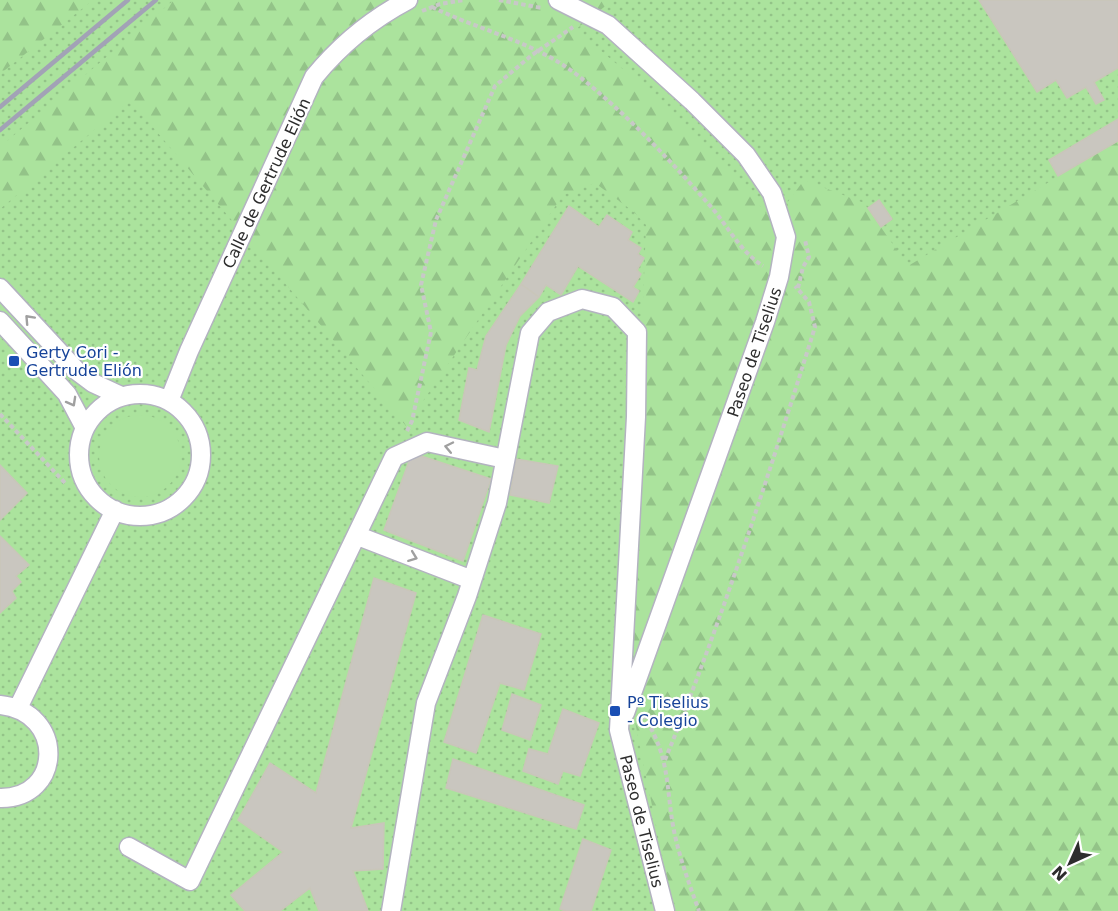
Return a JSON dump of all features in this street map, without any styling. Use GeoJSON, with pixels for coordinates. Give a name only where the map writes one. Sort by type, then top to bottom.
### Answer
{"type":"FeatureCollection","features":[{"type":"Feature","properties":{"kind":"street","name":"Paseo de Tiselius"},"geometry":{"type":"LineString","coordinates":[[551,4],[608,25],[692,101],[746,155],[772,194],[786,237],[779,277],[619,730]]}},
{"type":"Feature","properties":{"kind":"street","name":"Calle de Gertrude Elión"},"geometry":{"type":"LineString","coordinates":[[169,401],[189,351],[315,77],[336,50],[385,12],[410,8]]}},
{"type":"Feature","properties":{"kind":"street"},"geometry":{"type":"LineString","coordinates":[[0,288],[77,371],[93,383],[121,396]]}},
{"type":"Feature","properties":{"kind":"street","name":"Paseo de Tiselius"},"geometry":{"type":"LineString","coordinates":[[391,911],[426,703],[472,580],[497,503],[530,333],[548,312],[582,299],[613,307],[637,332],[636,417],[619,730],[665,911]]}},
{"type":"Feature","properties":{"kind":"street"},"geometry":{"type":"LineString","coordinates":[[0,321],[67,393],[85,428]]}},
{"type":"Feature","properties":{"kind":"street"},"geometry":{"type":"LineString","coordinates":[[143,394],[169,401],[189,419],[196,432],[201,452],[196,478],[181,500],[160,512],[139,516],[115,510],[98,499],[83,478],[78,454],[85,428],[98,410],[121,396],[143,394]]}},
{"type":"Feature","properties":{"kind":"street"},"geometry":{"type":"LineString","coordinates":[[129,847],[190,881],[358,536],[394,457],[427,442],[505,459]]}},
{"type":"Feature","properties":{"kind":"street"},"geometry":{"type":"LineString","coordinates":[[0,798],[19,796],[32,788],[44,772],[48,761],[48,744],[41,725],[30,714],[9,706],[115,510]]}},
{"type":"Feature","properties":{"kind":"street"},"geometry":{"type":"LineString","coordinates":[[358,536],[472,580]]}},
{"type":"Feature","properties":{"kind":"path"},"geometry":{"type":"LineString","coordinates":[[410,8],[432,7],[464,0]]}},
{"type":"Feature","properties":{"kind":"path"},"geometry":{"type":"LineString","coordinates":[[499,0],[551,4]]}},
{"type":"Feature","properties":{"kind":"path"},"geometry":{"type":"LineString","coordinates":[[432,7],[538,51],[576,75],[630,123],[695,190],[755,261],[768,270],[769,262]]}},
{"type":"Feature","properties":{"kind":"path"},"geometry":{"type":"LineString","coordinates":[[394,457],[412,421],[431,332],[421,285],[436,220],[495,86],[538,51],[578,23],[573,20]]}},
{"type":"Feature","properties":{"kind":"path"},"geometry":{"type":"LineString","coordinates":[[665,760],[710,650],[757,513],[815,327],[809,302],[798,288],[779,277]]}},
{"type":"Feature","properties":{"kind":"path"},"geometry":{"type":"LineString","coordinates":[[0,414],[66,484]]}},
{"type":"Feature","properties":{"kind":"path"},"geometry":{"type":"LineString","coordinates":[[631,696],[657,736],[665,760],[677,844],[699,911]]}},
{"type":"Feature","properties":{"kind":"green space"},"geometry":{"type":"Polygon","coordinates":[[[0,0],[1118,0],[1118,911],[0,911],[0,0]]]}},
{"type":"Feature","properties":{"kind":"green space"},"geometry":{"type":"Polygon","coordinates":[[[0,0],[93,0],[0,74],[0,0]]]}},
{"type":"Feature","properties":{"kind":"green space"},"geometry":{"type":"Polygon","coordinates":[[[174,0],[613,0],[575,30],[629,74],[704,143],[751,194],[773,222],[804,180],[864,203],[908,266],[1118,141],[1118,911],[677,911],[668,884],[633,712],[635,519],[646,225],[634,212],[595,183],[563,195],[406,426],[130,100],[0,209],[0,147],[174,0]]]}},
{"type":"Feature","properties":{"kind":"green space"},"geometry":{"type":"Polygon","coordinates":[[[140,415],[156,418],[169,427],[178,440],[181,456],[178,472],[169,485],[156,494],[140,497],[124,494],[111,485],[102,472],[99,456],[102,440],[111,427],[124,418],[140,415]]]}},
{"type":"Feature","properties":{"kind":"building"},"geometry":{"type":"Polygon","coordinates":[[[979,0],[1118,0],[1118,68],[1094,82],[1104,100],[1096,104],[1086,87],[1067,98],[1056,80],[1037,92],[979,0]]]}},
{"type":"Feature","properties":{"kind":"building"},"geometry":{"type":"Polygon","coordinates":[[[1118,119],[1118,141],[1058,176],[1049,160],[1118,119]]]}},
{"type":"Feature","properties":{"kind":"building"},"geometry":{"type":"Polygon","coordinates":[[[879,200],[892,219],[881,227],[868,208],[879,200]]]}},
{"type":"Feature","properties":{"kind":"building"},"geometry":{"type":"Polygon","coordinates":[[[569,206],[599,227],[607,215],[632,232],[628,240],[641,248],[638,254],[644,258],[637,270],[641,274],[633,287],[639,291],[633,302],[578,266],[561,295],[546,285],[539,297],[521,284],[569,206]]]}},
{"type":"Feature","properties":{"kind":"building"},"geometry":{"type":"Polygon","coordinates":[[[521,284],[539,297],[520,316],[506,345],[489,432],[459,420],[469,368],[477,370],[486,336],[521,284]]]}},
{"type":"Feature","properties":{"kind":"building"},"geometry":{"type":"Polygon","coordinates":[[[412,453],[491,479],[463,561],[384,530],[412,453]]]}},
{"type":"Feature","properties":{"kind":"building"},"geometry":{"type":"Polygon","coordinates":[[[516,459],[558,466],[549,503],[510,495],[516,459]]]}},
{"type":"Feature","properties":{"kind":"building"},"geometry":{"type":"Polygon","coordinates":[[[0,465],[27,493],[0,520],[0,465]]]}},
{"type":"Feature","properties":{"kind":"building"},"geometry":{"type":"Polygon","coordinates":[[[0,536],[29,565],[16,576],[21,582],[12,591],[16,598],[0,613],[0,536]]]}},
{"type":"Feature","properties":{"kind":"building"},"geometry":{"type":"Polygon","coordinates":[[[374,578],[416,593],[351,828],[384,823],[383,869],[353,871],[368,911],[319,911],[310,888],[280,911],[245,911],[231,895],[283,852],[238,820],[270,763],[316,793],[374,578]]]}},
{"type":"Feature","properties":{"kind":"building"},"geometry":{"type":"Polygon","coordinates":[[[483,615],[541,634],[524,690],[500,683],[476,753],[444,742],[483,615]]]}},
{"type":"Feature","properties":{"kind":"building"},"geometry":{"type":"Polygon","coordinates":[[[512,694],[541,705],[530,740],[502,730],[512,694]]]}},
{"type":"Feature","properties":{"kind":"building"},"geometry":{"type":"Polygon","coordinates":[[[563,709],[599,723],[580,776],[563,771],[558,784],[523,771],[529,749],[548,754],[563,709]]]}},
{"type":"Feature","properties":{"kind":"building"},"geometry":{"type":"Polygon","coordinates":[[[453,759],[584,805],[576,829],[446,788],[453,759]]]}},
{"type":"Feature","properties":{"kind":"building"},"geometry":{"type":"Polygon","coordinates":[[[583,839],[611,850],[591,911],[566,911],[560,909],[583,839]]]}},
{"type":"Feature","properties":{"kind":"railway"},"geometry":{"type":"LineString","coordinates":[[0,107],[128,0]]}},
{"type":"Feature","properties":{"kind":"railway"},"geometry":{"type":"LineString","coordinates":[[0,130],[156,0]]}},
{"type":"Feature","properties":{"kind":"place","name":"Gerty Cori - Gertrude Elión"},"geometry":{"type":"Point","coordinates":[14,361]}},
{"type":"Feature","properties":{"kind":"place","name":"Pº Tiselius - Colegio"},"geometry":{"type":"Point","coordinates":[615,711]}}]}
